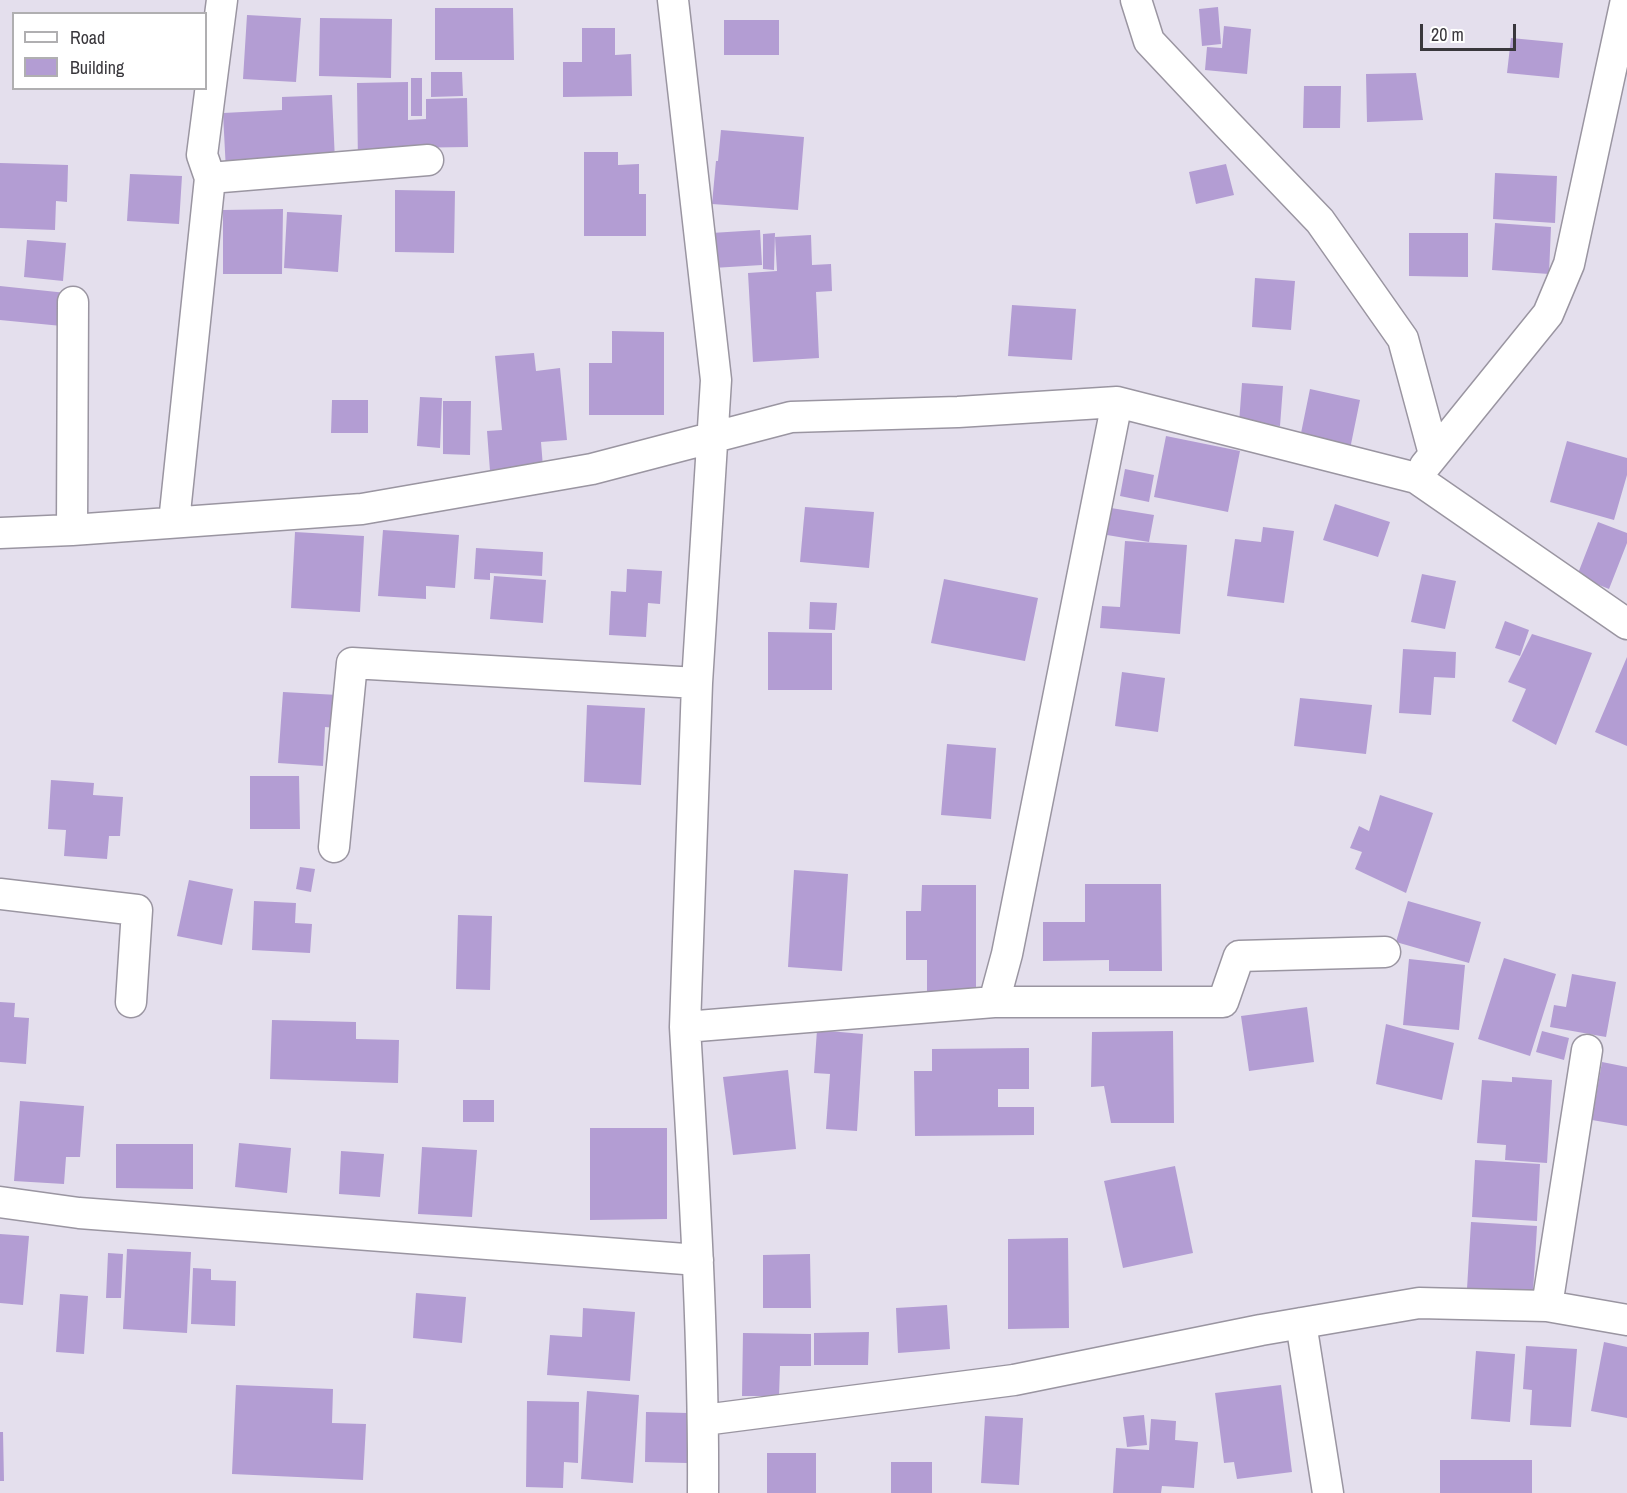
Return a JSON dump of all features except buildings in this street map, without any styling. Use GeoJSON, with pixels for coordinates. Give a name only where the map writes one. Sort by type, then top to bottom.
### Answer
{"type":"FeatureCollection","features":[{"type":"Feature","properties":{"kind":"street"},"geometry":{"type":"LineString","coordinates":[[174,522],[210,178],[202,155],[222,0]]}},
{"type":"Feature","properties":{"kind":"street"},"geometry":{"type":"LineString","coordinates":[[673,0],[716,380],[697,683],[685,1028],[698,1260],[704,1420],[704,1493]]}},
{"type":"Feature","properties":{"kind":"street"},"geometry":{"type":"LineString","coordinates":[[1136,0],[1149,41],[1320,221],[1404,339],[1434,454]]}},
{"type":"Feature","properties":{"kind":"street"},"geometry":{"type":"LineString","coordinates":[[1416,478],[1548,314],[1569,264],[1625,17]]}},
{"type":"Feature","properties":{"kind":"street"},"geometry":{"type":"LineString","coordinates":[[210,178],[428,160]]}},
{"type":"Feature","properties":{"kind":"street"},"geometry":{"type":"LineString","coordinates":[[72,530],[73,302]]}},
{"type":"Feature","properties":{"kind":"street"},"geometry":{"type":"LineString","coordinates":[[994,1002],[1007,954],[1117,402]]}},
{"type":"Feature","properties":{"kind":"street"},"geometry":{"type":"LineString","coordinates":[[0,533],[362,509],[592,469],[791,417],[958,412],[1117,402],[1416,478],[1627,624]]}},
{"type":"Feature","properties":{"kind":"street"},"geometry":{"type":"LineString","coordinates":[[334,847],[352,663],[697,683]]}},
{"type":"Feature","properties":{"kind":"street"},"geometry":{"type":"LineString","coordinates":[[0,894],[137,910],[131,1002]]}},
{"type":"Feature","properties":{"kind":"street"},"geometry":{"type":"LineString","coordinates":[[685,1028],[994,1002],[1223,1002],[1239,956],[1385,952]]}},
{"type":"Feature","properties":{"kind":"street"},"geometry":{"type":"LineString","coordinates":[[1547,1306],[1587,1050]]}},
{"type":"Feature","properties":{"kind":"street"},"geometry":{"type":"LineString","coordinates":[[0,1202],[79,1214],[698,1260]]}},
{"type":"Feature","properties":{"kind":"street"},"geometry":{"type":"LineString","coordinates":[[704,1420],[1014,1380],[1301,1323],[1419,1303],[1547,1306],[1627,1320]]}},
{"type":"Feature","properties":{"kind":"street"},"geometry":{"type":"LineString","coordinates":[[1301,1323],[1328,1493]]}}]}
